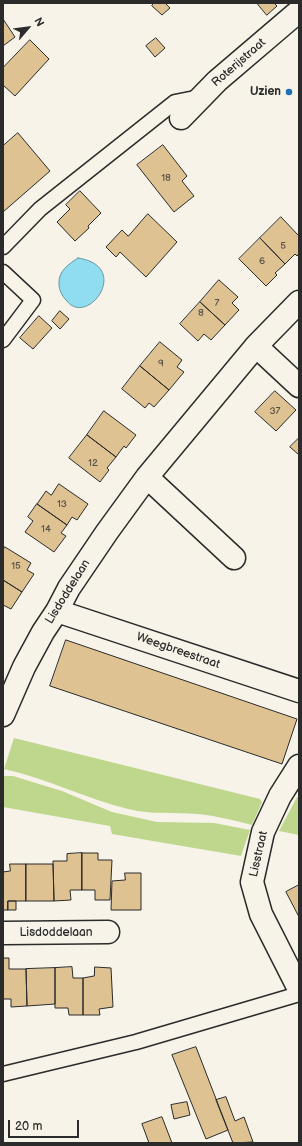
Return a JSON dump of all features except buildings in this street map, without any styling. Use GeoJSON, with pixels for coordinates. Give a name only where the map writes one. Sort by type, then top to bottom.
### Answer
{"type":"FeatureCollection","features":[{"type":"Feature","properties":{"kind":"street","name":"Roterijstraat"},"geometry":{"type":"LineString","coordinates":[[181,118],[217,81],[299,11]]}},
{"type":"Feature","properties":{"kind":"street","name":"Lisdoddelaan"},"geometry":{"type":"LineString","coordinates":[[3,715],[24,667],[42,632],[58,611],[69,588],[147,477],[256,346],[299,302]]}},
{"type":"Feature","properties":{"kind":"street"},"geometry":{"type":"LineString","coordinates":[[256,346],[299,386]]}},
{"type":"Feature","properties":{"kind":"street"},"geometry":{"type":"LineString","coordinates":[[147,477],[234,558]]}},
{"type":"Feature","properties":{"kind":"street","name":"Weegbreestraat"},"geometry":{"type":"LineString","coordinates":[[58,611],[299,691]]}},
{"type":"Feature","properties":{"kind":"street","name":"Lisstraat"},"geometry":{"type":"LineString","coordinates":[[299,766],[280,796],[264,832],[252,882],[261,914],[299,989]]}},
{"type":"Feature","properties":{"kind":"street","name":"Lisdoddelaan"},"geometry":{"type":"LineString","coordinates":[[3,933],[108,932]]}},
{"type":"Feature","properties":{"kind":"lane"},"geometry":{"type":"LineString","coordinates":[[3,247],[40,209],[175,102],[203,96]]}},
{"type":"Feature","properties":{"kind":"lane"},"geometry":{"type":"LineString","coordinates":[[3,272],[33,300],[3,340]]}},
{"type":"Feature","properties":{"kind":"lane"},"geometry":{"type":"LineString","coordinates":[[3,1074],[136,1042],[299,994]]}},
{"type":"Feature","properties":{"kind":"green space"},"geometry":{"type":"Polygon","coordinates":[[[14,738],[260,799],[262,802],[252,825],[225,818],[205,815],[189,813],[154,813],[137,811],[112,805],[36,778],[4,769],[14,738]]]}},
{"type":"Feature","properties":{"kind":"green space"},"geometry":{"type":"Polygon","coordinates":[[[3,776],[13,776],[62,791],[112,812],[157,822],[214,823],[250,830],[241,856],[112,834],[110,826],[3,807],[3,776]]]}},
{"type":"Feature","properties":{"kind":"green space"},"geometry":{"type":"Polygon","coordinates":[[[297,797],[299,798],[299,835],[279,831],[297,797]]]}},
{"type":"Feature","properties":{"kind":"water"},"geometry":{"type":"Polygon","coordinates":[[[78,258],[94,263],[102,272],[104,282],[100,293],[94,302],[84,307],[75,307],[66,300],[61,293],[59,286],[59,279],[62,272],[68,265],[78,258]]]}},
{"type":"Feature","properties":{"kind":"place","name":"Uzien"},"geometry":{"type":"Point","coordinates":[289,92]}}]}
